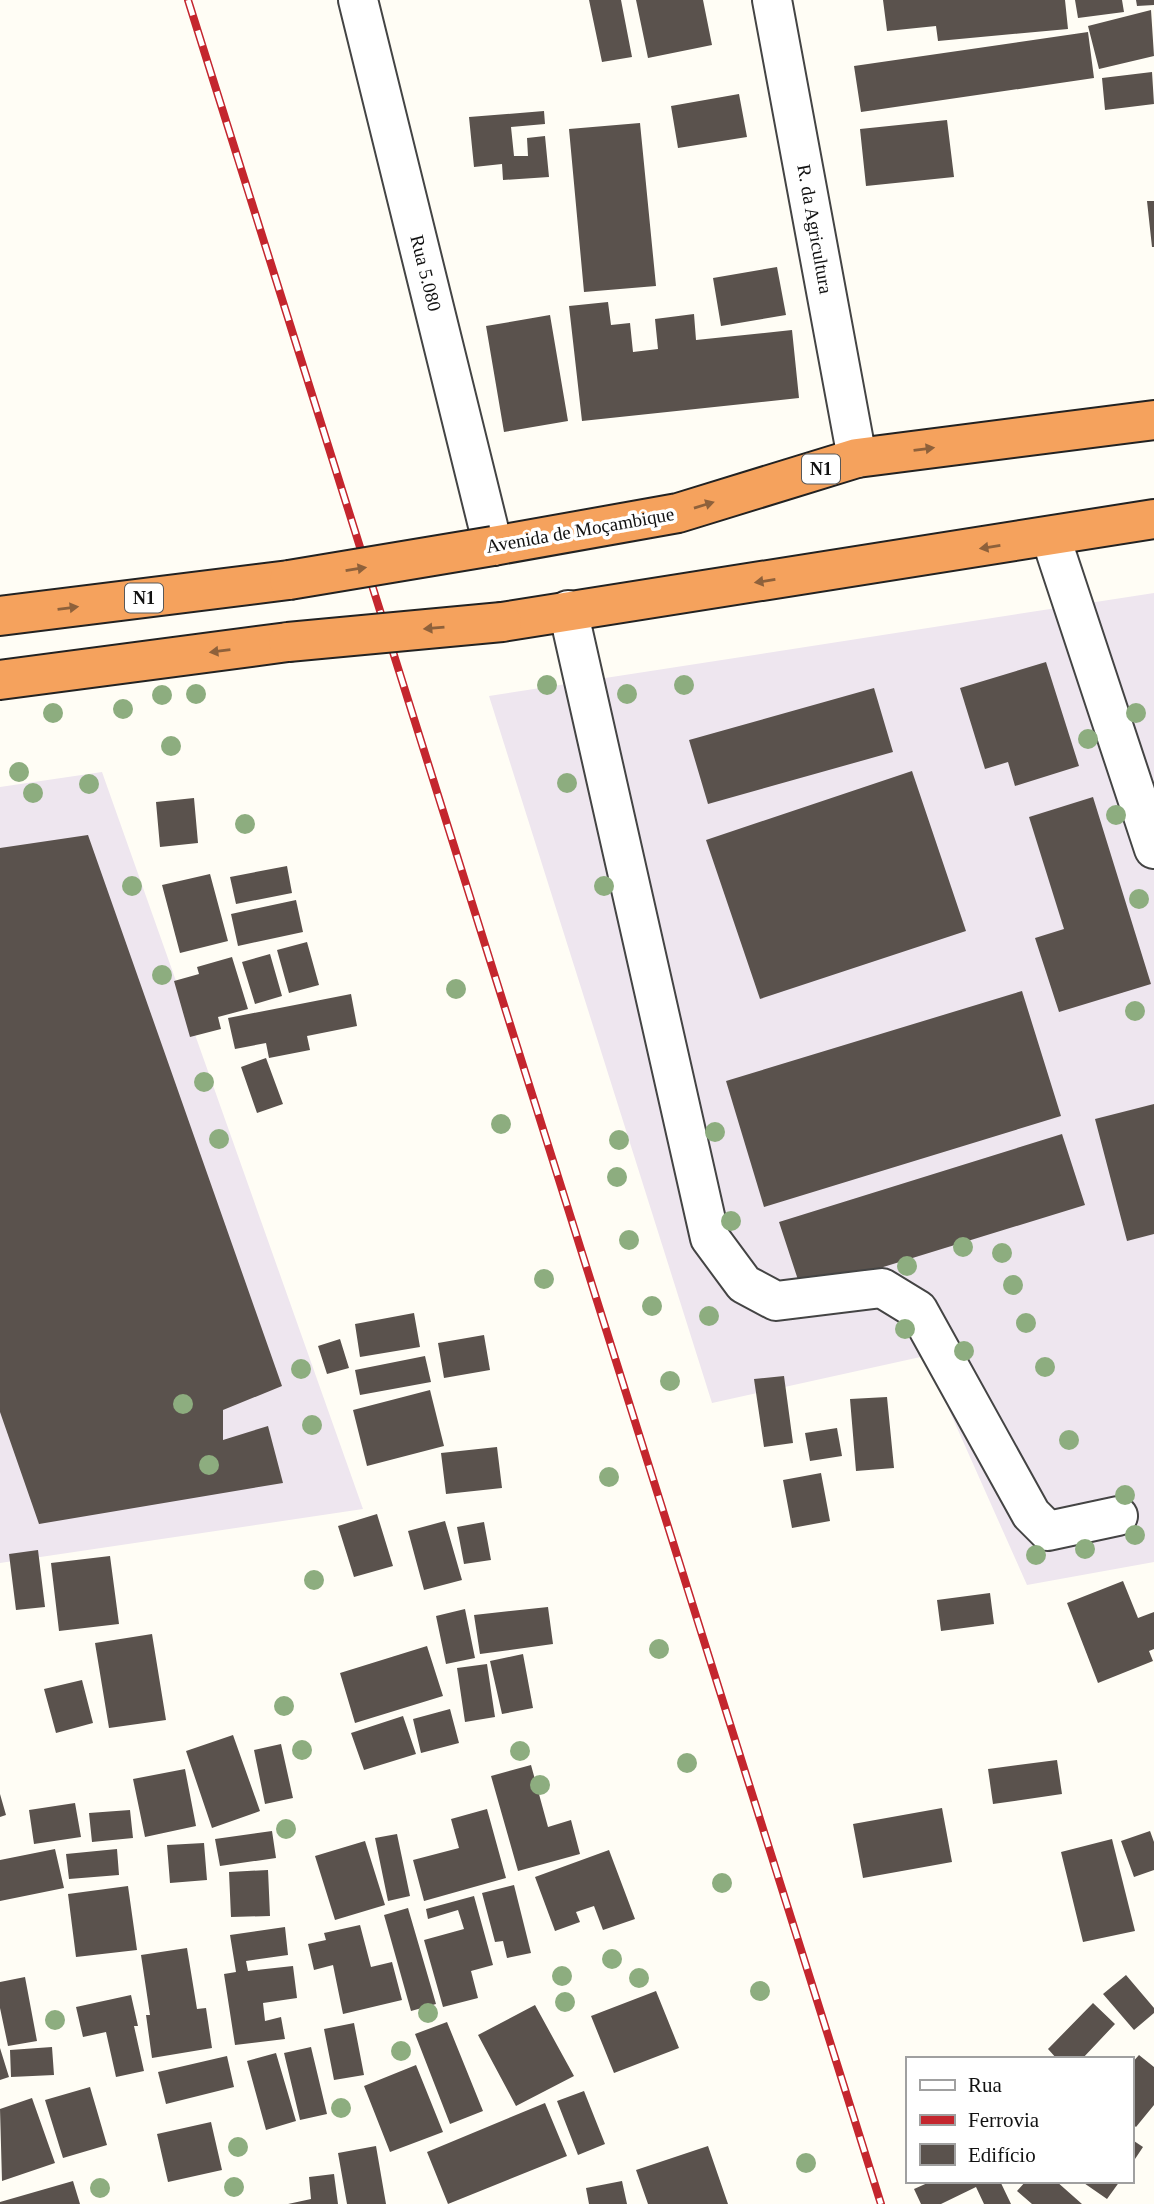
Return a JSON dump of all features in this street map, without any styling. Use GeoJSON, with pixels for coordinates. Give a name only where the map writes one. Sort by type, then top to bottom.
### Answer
{"type":"FeatureCollection","features":[{"type":"Feature","properties":{"kind":"highway","name":"Avenida de Moçambique"},"geometry":{"type":"LineString","coordinates":[[0,616],[289,580],[493,546],[678,513],[857,458],[1154,420]]}},
{"type":"Feature","properties":{"kind":"highway"},"geometry":{"type":"LineString","coordinates":[[0,680],[288,642],[502,622],[1051,538],[1154,519]]}},
{"type":"Feature","properties":{"kind":"street","name":"Rua 5.080"},"geometry":{"type":"LineString","coordinates":[[358,0],[493,546]]}},
{"type":"Feature","properties":{"kind":"street","name":"R. da Agricultura"},"geometry":{"type":"LineString","coordinates":[[772,0],[857,458]]}},
{"type":"Feature","properties":{"kind":"street"},"geometry":{"type":"LineString","coordinates":[[1051,538],[1154,849]]}},
{"type":"Feature","properties":{"kind":"street"},"geometry":{"type":"LineString","coordinates":[[568,610],[710,1238],[744,1284],[776,1301],[882,1288],[918,1310],[1031,1514],[1048,1531],[1118,1516]]}},
{"type":"Feature","properties":{"kind":"shaded area"},"geometry":{"type":"Polygon","coordinates":[[[1154,593],[1154,1562],[1027,1585],[925,1356],[712,1403],[489,696],[1154,593]]]}},
{"type":"Feature","properties":{"kind":"shaded area"},"geometry":{"type":"Polygon","coordinates":[[[102,772],[363,1509],[0,1563],[0,787],[102,772]]]}},
{"type":"Feature","properties":{"kind":"building"},"geometry":{"type":"Polygon","coordinates":[[[589,0],[621,0],[632,57],[602,62],[589,0]]]}},
{"type":"Feature","properties":{"kind":"building"},"geometry":{"type":"Polygon","coordinates":[[[636,0],[703,0],[712,45],[648,58],[636,0]]]}},
{"type":"Feature","properties":{"kind":"building"},"geometry":{"type":"Polygon","coordinates":[[[883,0],[1065,0],[1068,29],[938,41],[936,26],[887,31],[883,0]]]}},
{"type":"Feature","properties":{"kind":"building"},"geometry":{"type":"Polygon","coordinates":[[[1075,0],[1122,0],[1124,12],[1078,18],[1075,0]]]}},
{"type":"Feature","properties":{"kind":"building"},"geometry":{"type":"Polygon","coordinates":[[[1136,0],[1154,0],[1154,5],[1137,6],[1136,0]]]}},
{"type":"Feature","properties":{"kind":"building"},"geometry":{"type":"Polygon","coordinates":[[[1151,10],[1154,56],[1099,69],[1088,26],[1151,10]]]}},
{"type":"Feature","properties":{"kind":"building"},"geometry":{"type":"Polygon","coordinates":[[[1088,32],[1094,78],[861,112],[854,66],[1088,32]]]}},
{"type":"Feature","properties":{"kind":"building"},"geometry":{"type":"Polygon","coordinates":[[[1152,72],[1154,104],[1105,110],[1102,78],[1152,72]]]}},
{"type":"Feature","properties":{"kind":"building"},"geometry":{"type":"Polygon","coordinates":[[[739,94],[747,137],[678,148],[671,106],[739,94]]]}},
{"type":"Feature","properties":{"kind":"building"},"geometry":{"type":"Polygon","coordinates":[[[544,111],[545,124],[511,127],[514,156],[528,156],[527,138],[545,136],[549,177],[503,180],[502,164],[474,167],[469,117],[544,111]]]}},
{"type":"Feature","properties":{"kind":"building"},"geometry":{"type":"Polygon","coordinates":[[[947,120],[954,177],[866,186],[860,129],[947,120]]]}},
{"type":"Feature","properties":{"kind":"building"},"geometry":{"type":"Polygon","coordinates":[[[640,123],[656,286],[584,292],[569,129],[640,123]]]}},
{"type":"Feature","properties":{"kind":"building"},"geometry":{"type":"Polygon","coordinates":[[[1147,201],[1154,201],[1154,247],[1152,247],[1147,201]]]}},
{"type":"Feature","properties":{"kind":"building"},"geometry":{"type":"Polygon","coordinates":[[[777,267],[786,315],[721,326],[713,278],[777,267]]]}},
{"type":"Feature","properties":{"kind":"building"},"geometry":{"type":"Polygon","coordinates":[[[608,302],[611,325],[630,323],[633,352],[658,349],[655,319],[694,314],[696,340],[792,330],[799,398],[582,421],[569,306],[608,302]]]}},
{"type":"Feature","properties":{"kind":"building"},"geometry":{"type":"Polygon","coordinates":[[[550,315],[568,421],[504,432],[486,326],[550,315]]]}},
{"type":"Feature","properties":{"kind":"building"},"geometry":{"type":"Polygon","coordinates":[[[1046,662],[1079,766],[1015,786],[1008,762],[985,769],[960,688],[1046,662]]]}},
{"type":"Feature","properties":{"kind":"building"},"geometry":{"type":"Polygon","coordinates":[[[874,688],[893,752],[708,804],[689,740],[874,688]]]}},
{"type":"Feature","properties":{"kind":"building"},"geometry":{"type":"Polygon","coordinates":[[[912,771],[966,931],[760,999],[706,840],[912,771]]]}},
{"type":"Feature","properties":{"kind":"building"},"geometry":{"type":"Polygon","coordinates":[[[1093,797],[1151,984],[1059,1012],[1035,938],[1064,929],[1029,817],[1093,797]]]}},
{"type":"Feature","properties":{"kind":"building"},"geometry":{"type":"Polygon","coordinates":[[[194,798],[198,843],[160,847],[156,802],[194,798]]]}},
{"type":"Feature","properties":{"kind":"building"},"geometry":{"type":"Polygon","coordinates":[[[88,835],[282,1386],[223,1410],[223,1440],[268,1426],[283,1483],[39,1524],[0,1412],[0,848],[88,835]]]}},
{"type":"Feature","properties":{"kind":"building"},"geometry":{"type":"Polygon","coordinates":[[[287,866],[292,893],[236,904],[230,877],[287,866]]]}},
{"type":"Feature","properties":{"kind":"building"},"geometry":{"type":"Polygon","coordinates":[[[210,874],[228,941],[180,953],[162,885],[210,874]]]}},
{"type":"Feature","properties":{"kind":"building"},"geometry":{"type":"Polygon","coordinates":[[[296,900],[303,932],[238,946],[231,914],[296,900]]]}},
{"type":"Feature","properties":{"kind":"building"},"geometry":{"type":"Polygon","coordinates":[[[307,942],[319,985],[289,993],[277,950],[307,942]]]}},
{"type":"Feature","properties":{"kind":"building"},"geometry":{"type":"Polygon","coordinates":[[[270,954],[282,996],[255,1004],[242,962],[270,954]]]}},
{"type":"Feature","properties":{"kind":"building"},"geometry":{"type":"Polygon","coordinates":[[[232,957],[248,1009],[218,1017],[221,1029],[190,1037],[174,981],[199,974],[197,967],[232,957]]]}},
{"type":"Feature","properties":{"kind":"building"},"geometry":{"type":"Polygon","coordinates":[[[1022,991],[1061,1116],[764,1207],[726,1081],[1022,991]]]}},
{"type":"Feature","properties":{"kind":"building"},"geometry":{"type":"Polygon","coordinates":[[[351,994],[357,1026],[307,1036],[310,1050],[269,1058],[266,1043],[235,1049],[228,1018],[351,994]]]}},
{"type":"Feature","properties":{"kind":"building"},"geometry":{"type":"Polygon","coordinates":[[[266,1058],[283,1104],[257,1113],[241,1067],[266,1058]]]}},
{"type":"Feature","properties":{"kind":"building"},"geometry":{"type":"Polygon","coordinates":[[[1154,1104],[1154,1234],[1127,1241],[1095,1119],[1154,1104]]]}},
{"type":"Feature","properties":{"kind":"building"},"geometry":{"type":"Polygon","coordinates":[[[1062,1134],[1085,1205],[802,1292],[779,1222],[1062,1134]]]}},
{"type":"Feature","properties":{"kind":"building"},"geometry":{"type":"Polygon","coordinates":[[[414,1313],[420,1347],[360,1357],[355,1324],[414,1313]]]}},
{"type":"Feature","properties":{"kind":"building"},"geometry":{"type":"Polygon","coordinates":[[[484,1335],[490,1370],[444,1378],[438,1343],[484,1335]]]}},
{"type":"Feature","properties":{"kind":"building"},"geometry":{"type":"Polygon","coordinates":[[[340,1339],[349,1368],[327,1374],[318,1346],[340,1339]]]}},
{"type":"Feature","properties":{"kind":"building"},"geometry":{"type":"Polygon","coordinates":[[[425,1356],[431,1382],[360,1395],[355,1370],[425,1356]]]}},
{"type":"Feature","properties":{"kind":"building"},"geometry":{"type":"Polygon","coordinates":[[[784,1376],[793,1443],[764,1447],[754,1379],[784,1376]]]}},
{"type":"Feature","properties":{"kind":"building"},"geometry":{"type":"Polygon","coordinates":[[[430,1390],[444,1446],[367,1466],[353,1410],[430,1390]]]}},
{"type":"Feature","properties":{"kind":"building"},"geometry":{"type":"Polygon","coordinates":[[[887,1397],[894,1468],[856,1471],[850,1399],[887,1397]]]}},
{"type":"Feature","properties":{"kind":"building"},"geometry":{"type":"Polygon","coordinates":[[[837,1428],[842,1456],[810,1461],[805,1433],[837,1428]]]}},
{"type":"Feature","properties":{"kind":"building"},"geometry":{"type":"Polygon","coordinates":[[[497,1447],[502,1488],[446,1494],[441,1453],[497,1447]]]}},
{"type":"Feature","properties":{"kind":"building"},"geometry":{"type":"Polygon","coordinates":[[[821,1473],[830,1521],[792,1528],[783,1480],[821,1473]]]}},
{"type":"Feature","properties":{"kind":"building"},"geometry":{"type":"Polygon","coordinates":[[[377,1514],[393,1566],[354,1577],[338,1526],[377,1514]]]}},
{"type":"Feature","properties":{"kind":"building"},"geometry":{"type":"Polygon","coordinates":[[[445,1521],[462,1580],[424,1590],[408,1531],[445,1521]]]}},
{"type":"Feature","properties":{"kind":"building"},"geometry":{"type":"Polygon","coordinates":[[[484,1522],[491,1560],[464,1564],[457,1527],[484,1522]]]}},
{"type":"Feature","properties":{"kind":"building"},"geometry":{"type":"Polygon","coordinates":[[[38,1550],[45,1607],[16,1610],[9,1554],[38,1550]]]}},
{"type":"Feature","properties":{"kind":"building"},"geometry":{"type":"Polygon","coordinates":[[[110,1556],[119,1624],[59,1631],[51,1563],[110,1556]]]}},
{"type":"Feature","properties":{"kind":"building"},"geometry":{"type":"Polygon","coordinates":[[[1123,1581],[1138,1618],[1154,1612],[1154,1649],[1149,1651],[1153,1661],[1098,1683],[1067,1603],[1123,1581]]]}},
{"type":"Feature","properties":{"kind":"building"},"geometry":{"type":"Polygon","coordinates":[[[990,1593],[994,1624],[941,1631],[937,1600],[990,1593]]]}},
{"type":"Feature","properties":{"kind":"building"},"geometry":{"type":"Polygon","coordinates":[[[548,1607],[553,1644],[480,1654],[474,1615],[548,1607]]]}},
{"type":"Feature","properties":{"kind":"building"},"geometry":{"type":"Polygon","coordinates":[[[465,1609],[475,1658],[446,1664],[436,1616],[465,1609]]]}},
{"type":"Feature","properties":{"kind":"building"},"geometry":{"type":"Polygon","coordinates":[[[152,1634],[166,1720],[109,1728],[95,1643],[152,1634]]]}},
{"type":"Feature","properties":{"kind":"building"},"geometry":{"type":"Polygon","coordinates":[[[427,1646],[443,1696],[355,1723],[340,1673],[427,1646]]]}},
{"type":"Feature","properties":{"kind":"building"},"geometry":{"type":"Polygon","coordinates":[[[523,1654],[533,1708],[502,1714],[490,1661],[523,1654]]]}},
{"type":"Feature","properties":{"kind":"building"},"geometry":{"type":"Polygon","coordinates":[[[487,1664],[495,1717],[465,1722],[457,1668],[487,1664]]]}},
{"type":"Feature","properties":{"kind":"building"},"geometry":{"type":"Polygon","coordinates":[[[82,1680],[93,1723],[56,1733],[44,1689],[82,1680]]]}},
{"type":"Feature","properties":{"kind":"building"},"geometry":{"type":"Polygon","coordinates":[[[450,1709],[459,1743],[421,1753],[413,1719],[450,1709]]]}},
{"type":"Feature","properties":{"kind":"building"},"geometry":{"type":"Polygon","coordinates":[[[403,1716],[416,1754],[364,1770],[351,1733],[403,1716]]]}},
{"type":"Feature","properties":{"kind":"building"},"geometry":{"type":"Polygon","coordinates":[[[233,1735],[260,1811],[212,1828],[186,1751],[233,1735]]]}},
{"type":"Feature","properties":{"kind":"building"},"geometry":{"type":"Polygon","coordinates":[[[281,1744],[293,1798],[265,1804],[254,1750],[281,1744]]]}},
{"type":"Feature","properties":{"kind":"building"},"geometry":{"type":"Polygon","coordinates":[[[1057,1760],[1062,1794],[993,1804],[988,1769],[1057,1760]]]}},
{"type":"Feature","properties":{"kind":"building"},"geometry":{"type":"Polygon","coordinates":[[[531,1765],[548,1827],[571,1820],[580,1854],[518,1871],[491,1776],[531,1765]]]}},
{"type":"Feature","properties":{"kind":"building"},"geometry":{"type":"Polygon","coordinates":[[[185,1769],[196,1826],[145,1837],[133,1779],[185,1769]]]}},
{"type":"Feature","properties":{"kind":"building"},"geometry":{"type":"Polygon","coordinates":[[[0,1794],[6,1815],[0,1817],[0,1794]]]}},
{"type":"Feature","properties":{"kind":"building"},"geometry":{"type":"Polygon","coordinates":[[[75,1803],[81,1837],[34,1844],[29,1810],[75,1803]]]}},
{"type":"Feature","properties":{"kind":"building"},"geometry":{"type":"Polygon","coordinates":[[[942,1808],[952,1862],[863,1878],[853,1824],[942,1808]]]}},
{"type":"Feature","properties":{"kind":"building"},"geometry":{"type":"Polygon","coordinates":[[[487,1809],[506,1878],[424,1901],[413,1860],[459,1848],[451,1819],[487,1809]]]}},
{"type":"Feature","properties":{"kind":"building"},"geometry":{"type":"Polygon","coordinates":[[[130,1810],[133,1838],[92,1842],[89,1813],[130,1810]]]}},
{"type":"Feature","properties":{"kind":"building"},"geometry":{"type":"Polygon","coordinates":[[[272,1831],[276,1858],[220,1866],[215,1839],[272,1831]]]}},
{"type":"Feature","properties":{"kind":"building"},"geometry":{"type":"Polygon","coordinates":[[[1150,1831],[1154,1842],[1154,1870],[1134,1877],[1121,1841],[1150,1831]]]}},
{"type":"Feature","properties":{"kind":"building"},"geometry":{"type":"Polygon","coordinates":[[[397,1834],[410,1896],[388,1901],[375,1838],[397,1834]]]}},
{"type":"Feature","properties":{"kind":"building"},"geometry":{"type":"Polygon","coordinates":[[[1112,1839],[1135,1931],[1083,1942],[1061,1852],[1112,1839]]]}},
{"type":"Feature","properties":{"kind":"building"},"geometry":{"type":"Polygon","coordinates":[[[365,1841],[385,1905],[335,1920],[315,1856],[365,1841]]]}},
{"type":"Feature","properties":{"kind":"building"},"geometry":{"type":"Polygon","coordinates":[[[204,1843],[207,1880],[170,1883],[167,1845],[204,1843]]]}},
{"type":"Feature","properties":{"kind":"building"},"geometry":{"type":"Polygon","coordinates":[[[55,1849],[64,1888],[0,1901],[0,1860],[55,1849]]]}},
{"type":"Feature","properties":{"kind":"building"},"geometry":{"type":"Polygon","coordinates":[[[117,1849],[119,1875],[69,1879],[66,1854],[117,1849]]]}},
{"type":"Feature","properties":{"kind":"building"},"geometry":{"type":"Polygon","coordinates":[[[609,1850],[635,1919],[603,1930],[594,1906],[576,1912],[580,1922],[555,1931],[535,1877],[609,1850]]]}},
{"type":"Feature","properties":{"kind":"building"},"geometry":{"type":"Polygon","coordinates":[[[268,1870],[270,1916],[231,1917],[229,1872],[268,1870]]]}},
{"type":"Feature","properties":{"kind":"building"},"geometry":{"type":"Polygon","coordinates":[[[514,1885],[531,1953],[507,1958],[503,1941],[495,1942],[482,1893],[514,1885]]]}},
{"type":"Feature","properties":{"kind":"building"},"geometry":{"type":"Polygon","coordinates":[[[128,1886],[137,1950],[76,1957],[68,1894],[128,1886]]]}},
{"type":"Feature","properties":{"kind":"building"},"geometry":{"type":"Polygon","coordinates":[[[474,1896],[493,1965],[471,1971],[478,1998],[443,2007],[424,1940],[464,1929],[458,1910],[428,1919],[426,1909],[474,1896]]]}},
{"type":"Feature","properties":{"kind":"building"},"geometry":{"type":"Polygon","coordinates":[[[408,1908],[436,2004],[411,2011],[384,1915],[408,1908]]]}},
{"type":"Feature","properties":{"kind":"building"},"geometry":{"type":"Polygon","coordinates":[[[360,1925],[371,1967],[392,1962],[402,2000],[343,2014],[333,1965],[314,1970],[308,1944],[326,1940],[324,1933],[360,1925]]]}},
{"type":"Feature","properties":{"kind":"building"},"geometry":{"type":"Polygon","coordinates":[[[285,1927],[288,1955],[246,1961],[248,1971],[293,1966],[297,1998],[263,2003],[265,2021],[281,2017],[285,2039],[235,2045],[224,1974],[236,1972],[230,1935],[285,1927]]]}},
{"type":"Feature","properties":{"kind":"building"},"geometry":{"type":"Polygon","coordinates":[[[187,1948],[197,2009],[206,2008],[212,2048],[152,2058],[146,2015],[150,2015],[141,1955],[187,1948]]]}},
{"type":"Feature","properties":{"kind":"building"},"geometry":{"type":"Polygon","coordinates":[[[1126,1975],[1154,2008],[1154,2013],[1134,2030],[1103,1994],[1126,1975]]]}},
{"type":"Feature","properties":{"kind":"building"},"geometry":{"type":"Polygon","coordinates":[[[25,1977],[37,2041],[8,2046],[0,2008],[0,1982],[25,1977]]]}},
{"type":"Feature","properties":{"kind":"building"},"geometry":{"type":"Polygon","coordinates":[[[656,1991],[679,2048],[614,2073],[591,2016],[656,1991]]]}},
{"type":"Feature","properties":{"kind":"building"},"geometry":{"type":"Polygon","coordinates":[[[131,1995],[138,2026],[134,2026],[144,2071],[116,2077],[106,2032],[83,2037],[76,2007],[131,1995]]]}},
{"type":"Feature","properties":{"kind":"building"},"geometry":{"type":"Polygon","coordinates":[[[1093,2003],[1115,2024],[1084,2057],[1055,2057],[1048,2049],[1093,2003]]]}},
{"type":"Feature","properties":{"kind":"building"},"geometry":{"type":"Polygon","coordinates":[[[535,2005],[574,2076],[516,2106],[478,2035],[535,2005]]]}},
{"type":"Feature","properties":{"kind":"building"},"geometry":{"type":"Polygon","coordinates":[[[447,2022],[483,2111],[450,2124],[415,2034],[447,2022]]]}},
{"type":"Feature","properties":{"kind":"building"},"geometry":{"type":"Polygon","coordinates":[[[354,2023],[364,2075],[334,2080],[324,2029],[354,2023]]]}},
{"type":"Feature","properties":{"kind":"building"},"geometry":{"type":"Polygon","coordinates":[[[52,2047],[54,2075],[11,2077],[10,2050],[52,2047]]]}},
{"type":"Feature","properties":{"kind":"building"},"geometry":{"type":"Polygon","coordinates":[[[311,2047],[327,2114],[300,2120],[284,2053],[311,2047]]]}},
{"type":"Feature","properties":{"kind":"building"},"geometry":{"type":"Polygon","coordinates":[[[0,2048],[9,2077],[0,2080],[0,2048]]]}},
{"type":"Feature","properties":{"kind":"building"},"geometry":{"type":"Polygon","coordinates":[[[276,2053],[296,2121],[266,2130],[247,2061],[276,2053]]]}},
{"type":"Feature","properties":{"kind":"building"},"geometry":{"type":"Polygon","coordinates":[[[1139,2055],[1154,2067],[1154,2105],[1136,2127],[1133,2125],[1133,2062],[1139,2055]]]}},
{"type":"Feature","properties":{"kind":"building"},"geometry":{"type":"Polygon","coordinates":[[[227,2056],[234,2087],[166,2104],[158,2072],[227,2056]]]}},
{"type":"Feature","properties":{"kind":"building"},"geometry":{"type":"Polygon","coordinates":[[[416,2065],[443,2132],[390,2152],[364,2086],[416,2065]]]}},
{"type":"Feature","properties":{"kind":"building"},"geometry":{"type":"Polygon","coordinates":[[[90,2087],[107,2145],[63,2158],[45,2100],[90,2087]]]}},
{"type":"Feature","properties":{"kind":"building"},"geometry":{"type":"Polygon","coordinates":[[[584,2091],[605,2144],[578,2155],[557,2101],[584,2091]]]}},
{"type":"Feature","properties":{"kind":"building"},"geometry":{"type":"Polygon","coordinates":[[[32,2098],[55,2163],[2,2181],[0,2109],[32,2098]]]}},
{"type":"Feature","properties":{"kind":"building"},"geometry":{"type":"Polygon","coordinates":[[[545,2103],[567,2156],[448,2204],[427,2152],[545,2103]]]}},
{"type":"Feature","properties":{"kind":"building"},"geometry":{"type":"Polygon","coordinates":[[[211,2122],[222,2170],[168,2182],[157,2134],[211,2122]]]}},
{"type":"Feature","properties":{"kind":"building"},"geometry":{"type":"Polygon","coordinates":[[[1133,2140],[1143,2147],[1133,2162],[1133,2140]]]}},
{"type":"Feature","properties":{"kind":"building"},"geometry":{"type":"Polygon","coordinates":[[[376,2146],[386,2204],[347,2204],[338,2153],[376,2146]]]}},
{"type":"Feature","properties":{"kind":"building"},"geometry":{"type":"Polygon","coordinates":[[[708,2146],[728,2204],[648,2204],[636,2170],[708,2146]]]}},
{"type":"Feature","properties":{"kind":"building"},"geometry":{"type":"Polygon","coordinates":[[[334,2174],[338,2204],[288,2204],[311,2199],[309,2177],[334,2174]]]}},
{"type":"Feature","properties":{"kind":"building"},"geometry":{"type":"Polygon","coordinates":[[[73,2181],[80,2204],[0,2204],[0,2202],[73,2181]]]}},
{"type":"Feature","properties":{"kind":"building"},"geometry":{"type":"Polygon","coordinates":[[[622,2181],[627,2204],[589,2204],[586,2188],[622,2181]]]}},
{"type":"Feature","properties":{"kind":"building"},"geometry":{"type":"Polygon","coordinates":[[[928,2183],[1001,2183],[1011,2204],[984,2204],[976,2187],[941,2204],[921,2204],[914,2189],[928,2183]]]}},
{"type":"Feature","properties":{"kind":"building"},"geometry":{"type":"Polygon","coordinates":[[[1024,2183],[1058,2183],[1082,2204],[1032,2204],[1017,2191],[1024,2183]]]}},
{"type":"Feature","properties":{"kind":"building"},"geometry":{"type":"Polygon","coordinates":[[[1084,2183],[1119,2183],[1107,2199],[1084,2183]]]}},
{"type":"Feature","properties":{"kind":"railway"},"geometry":{"type":"LineString","coordinates":[[188,0],[881,2204]]}}]}
